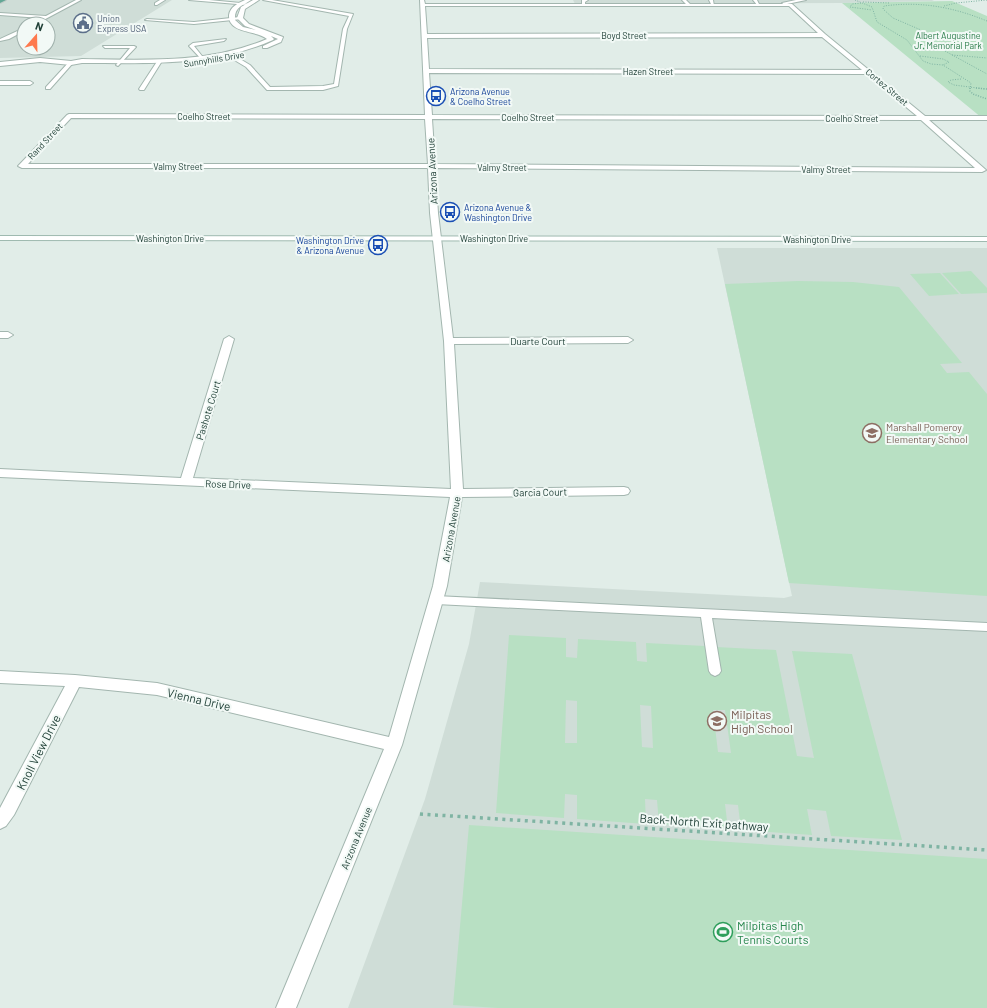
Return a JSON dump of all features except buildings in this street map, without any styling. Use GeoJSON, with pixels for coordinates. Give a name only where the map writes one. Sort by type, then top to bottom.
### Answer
{"type":"FeatureCollection","features":[{"type":"Feature","properties":{"kind":"main road"},"geometry":{"type":"LineString","coordinates":[[0,2],[4,0]]}},
{"type":"Feature","properties":{"kind":"street"},"geometry":{"type":"LineString","coordinates":[[232,19],[235,8],[242,3],[257,0]]}},
{"type":"Feature","properties":{"kind":"street"},"geometry":{"type":"LineString","coordinates":[[240,18],[243,8],[249,2]]}},
{"type":"Feature","properties":{"kind":"street"},"geometry":{"type":"LineString","coordinates":[[422,2],[688,5],[712,3],[788,6]]}},
{"type":"Feature","properties":{"kind":"street","name":"Arizona Avenue"},"geometry":{"type":"LineString","coordinates":[[286,1008],[394,746],[444,569],[457,492],[449,341],[436,238],[422,2]]}},
{"type":"Feature","properties":{"kind":"street","name":"Cortez Street"},"geometry":{"type":"LineString","coordinates":[[788,6],[869,72],[982,170]]}},
{"type":"Feature","properties":{"kind":"street","name":"Sunnyhills Drive"},"geometry":{"type":"LineString","coordinates":[[0,64],[40,60],[71,63],[75,66],[120,63],[159,63],[176,65],[267,47],[279,41],[281,38],[247,24],[240,18]]}},
{"type":"Feature","properties":{"kind":"street","name":"Sunnyhills Drive"},"geometry":{"type":"LineString","coordinates":[[231,55],[271,39],[266,35],[239,26],[234,23],[232,19]]}},
{"type":"Feature","properties":{"kind":"street","name":"Boyd Street"},"geometry":{"type":"LineString","coordinates":[[425,36],[822,34]]}},
{"type":"Feature","properties":{"kind":"street","name":"Hazen Street"},"geometry":{"type":"LineString","coordinates":[[427,71],[869,72]]}},
{"type":"Feature","properties":{"kind":"street","name":"Coelho Street"},"geometry":{"type":"LineString","coordinates":[[69,116],[987,118]]}},
{"type":"Feature","properties":{"kind":"street","name":"Rand Street"},"geometry":{"type":"LineString","coordinates":[[22,166],[69,116]]}},
{"type":"Feature","properties":{"kind":"street","name":"Valmy Street"},"geometry":{"type":"LineString","coordinates":[[22,166],[431,166],[982,170]]}},
{"type":"Feature","properties":{"kind":"street","name":"Washington Drive"},"geometry":{"type":"LineString","coordinates":[[0,238],[987,239]]}},
{"type":"Feature","properties":{"kind":"street","name":"Pashote Court"},"geometry":{"type":"LineString","coordinates":[[186,482],[229,338]]}},
{"type":"Feature","properties":{"kind":"street","name":"Duarte Court"},"geometry":{"type":"LineString","coordinates":[[449,341],[628,340]]}},
{"type":"Feature","properties":{"kind":"street","name":"Rose Drive"},"geometry":{"type":"LineString","coordinates":[[0,473],[186,482],[457,492]]}},
{"type":"Feature","properties":{"kind":"street","name":"Garcia Court"},"geometry":{"type":"LineString","coordinates":[[457,492],[624,491]]}},
{"type":"Feature","properties":{"kind":"street","name":"Vienna Drive"},"geometry":{"type":"LineString","coordinates":[[0,677],[75,681],[157,689],[394,746]]}},
{"type":"Feature","properties":{"kind":"street","name":"Knoll View Drive"},"geometry":{"type":"LineString","coordinates":[[0,821],[8,810],[75,681]]}},
{"type":"Feature","properties":{"kind":"lane"},"geometry":{"type":"LineString","coordinates":[[49,16],[79,0]]}},
{"type":"Feature","properties":{"kind":"lane"},"geometry":{"type":"LineString","coordinates":[[156,4],[163,0]]}},
{"type":"Feature","properties":{"kind":"lane"},"geometry":{"type":"LineString","coordinates":[[190,0],[242,3]]}},
{"type":"Feature","properties":{"kind":"lane"},"geometry":{"type":"LineString","coordinates":[[231,55],[248,66],[269,89],[323,88],[336,85],[345,29],[352,15],[265,0]]}},
{"type":"Feature","properties":{"kind":"lane"},"geometry":{"type":"LineString","coordinates":[[684,0],[688,5]]}},
{"type":"Feature","properties":{"kind":"lane"},"geometry":{"type":"LineString","coordinates":[[755,0],[759,6]]}},
{"type":"Feature","properties":{"kind":"lane"},"geometry":{"type":"LineString","coordinates":[[788,6],[784,3],[804,0]]}},
{"type":"Feature","properties":{"kind":"lane"},"geometry":{"type":"LineString","coordinates":[[0,14],[31,16]]}},
{"type":"Feature","properties":{"kind":"lane"},"geometry":{"type":"LineString","coordinates":[[147,20],[194,23],[240,18]]}},
{"type":"Feature","properties":{"kind":"lane"},"geometry":{"type":"LineString","coordinates":[[0,40],[16,33]]}},
{"type":"Feature","properties":{"kind":"lane"},"geometry":{"type":"LineString","coordinates":[[203,59],[191,46],[193,44],[224,40]]}},
{"type":"Feature","properties":{"kind":"lane"},"geometry":{"type":"LineString","coordinates":[[105,47],[134,47],[120,63]]}},
{"type":"Feature","properties":{"kind":"lane"},"geometry":{"type":"LineString","coordinates":[[48,88],[71,63]]}},
{"type":"Feature","properties":{"kind":"lane"},"geometry":{"type":"LineString","coordinates":[[142,89],[159,63]]}},
{"type":"Feature","properties":{"kind":"lane"},"geometry":{"type":"LineString","coordinates":[[0,83],[30,83]]}},
{"type":"Feature","properties":{"kind":"lane"},"geometry":{"type":"LineString","coordinates":[[436,600],[987,627]]}},
{"type":"Feature","properties":{"kind":"lane"},"geometry":{"type":"LineString","coordinates":[[706,613],[715,671]]}},
{"type":"Feature","properties":{"kind":"path"},"geometry":{"type":"LineString","coordinates":[[855,0],[871,6],[877,22],[907,40],[923,61],[943,65],[948,64],[949,62],[943,59],[920,56]]}},
{"type":"Feature","properties":{"kind":"path"},"geometry":{"type":"LineString","coordinates":[[944,6],[956,3],[987,0]]}},
{"type":"Feature","properties":{"kind":"path"},"geometry":{"type":"LineString","coordinates":[[859,2],[914,2],[944,6],[968,13],[987,21]]}},
{"type":"Feature","properties":{"kind":"path"},"geometry":{"type":"LineString","coordinates":[[872,2],[884,6],[893,3]]}},
{"type":"Feature","properties":{"kind":"path"},"geometry":{"type":"LineString","coordinates":[[862,3],[852,4],[850,7],[872,10]]}},
{"type":"Feature","properties":{"kind":"path"},"geometry":{"type":"LineString","coordinates":[[884,6],[885,12],[893,18],[921,30],[934,45],[987,74]]}},
{"type":"Feature","properties":{"kind":"path"},"geometry":{"type":"LineString","coordinates":[[951,55],[987,58]]}},
{"type":"Feature","properties":{"kind":"path"},"geometry":{"type":"LineString","coordinates":[[943,65],[970,83],[970,92],[987,98]]}},
{"type":"Feature","properties":{"kind":"path"},"geometry":{"type":"LineString","coordinates":[[963,79],[951,80],[948,82],[954,85],[987,89]]}},
{"type":"Feature","properties":{"kind":"path","name":"Back-North Exit pathway"},"geometry":{"type":"LineString","coordinates":[[420,814],[987,850]]}},
{"type":"Feature","properties":{"kind":"shaded area"},"geometry":{"type":"Polygon","coordinates":[[[0,0],[172,0],[81,56],[0,58],[0,0]]]}},
{"type":"Feature","properties":{"kind":"shaded area"},"geometry":{"type":"Polygon","coordinates":[[[573,0],[934,1],[842,3],[575,4],[573,0]]]}},
{"type":"Feature","properties":{"kind":"shaded area","name":"Milpitas High School"},"geometry":{"type":"Polygon","coordinates":[[[717,248],[987,248],[987,1008],[348,1008],[425,799],[469,644],[480,582],[784,598],[792,596],[717,248]]]}},
{"type":"Feature","properties":{"kind":"green space","name":"Albert Augustine Jr. Memorial Park"},"geometry":{"type":"Polygon","coordinates":[[[952,1],[987,16],[987,118],[982,118],[842,3],[952,1]]]}},
{"type":"Feature","properties":{"kind":"green space"},"geometry":{"type":"Polygon","coordinates":[[[971,271],[987,288],[987,293],[961,294],[942,273],[971,271]]]}},
{"type":"Feature","properties":{"kind":"green space"},"geometry":{"type":"Polygon","coordinates":[[[940,273],[959,294],[929,296],[910,274],[940,273]]]}},
{"type":"Feature","properties":{"kind":"green space","name":"Marshall Pomeroy Elementary School"},"geometry":{"type":"Polygon","coordinates":[[[798,281],[853,282],[899,287],[962,363],[940,364],[947,373],[969,372],[987,394],[987,596],[789,583],[725,284],[798,281]]]}},
{"type":"Feature","properties":{"kind":"green space"},"geometry":{"type":"Polygon","coordinates":[[[509,635],[566,638],[566,657],[577,658],[578,639],[636,642],[637,661],[647,662],[646,643],[705,646],[707,665],[719,666],[716,647],[776,650],[797,756],[814,758],[792,651],[852,654],[902,840],[831,836],[826,811],[807,809],[812,835],[741,830],[738,805],[725,804],[728,829],[659,824],[657,800],[645,799],[646,824],[577,819],[577,795],[565,794],[564,818],[496,813],[509,635]],[[566,700],[565,743],[577,743],[577,701],[566,700]],[[640,705],[642,747],[653,748],[651,706],[640,705]],[[713,710],[718,752],[731,753],[725,710],[713,710]]]}},
{"type":"Feature","properties":{"kind":"green space","name":"Milpitas High Tennis Courts"},"geometry":{"type":"Polygon","coordinates":[[[469,825],[987,859],[987,1008],[498,1008],[453,1005],[469,825]]]}},
{"type":"Feature","properties":{"kind":"place","name":"Union Express USA"},"geometry":{"type":"Point","coordinates":[83,23]}},
{"type":"Feature","properties":{"kind":"place","name":"Arizona Avenue & Coelho Street"},"geometry":{"type":"Point","coordinates":[436,96]}},
{"type":"Feature","properties":{"kind":"place","name":"Arizona Avenue & Washington Drive"},"geometry":{"type":"Point","coordinates":[450,212]}},
{"type":"Feature","properties":{"kind":"place","name":"Washington Drive & Arizona Avenue"},"geometry":{"type":"Point","coordinates":[378,245]}},
{"type":"Feature","properties":{"kind":"place","name":"Marshall Pomeroy Elementary School"},"geometry":{"type":"Point","coordinates":[872,433]}},
{"type":"Feature","properties":{"kind":"place","name":"Milpitas High School"},"geometry":{"type":"Point","coordinates":[717,721]}},
{"type":"Feature","properties":{"kind":"place","name":"Milpitas High Tennis Courts"},"geometry":{"type":"Point","coordinates":[723,932]}}]}
